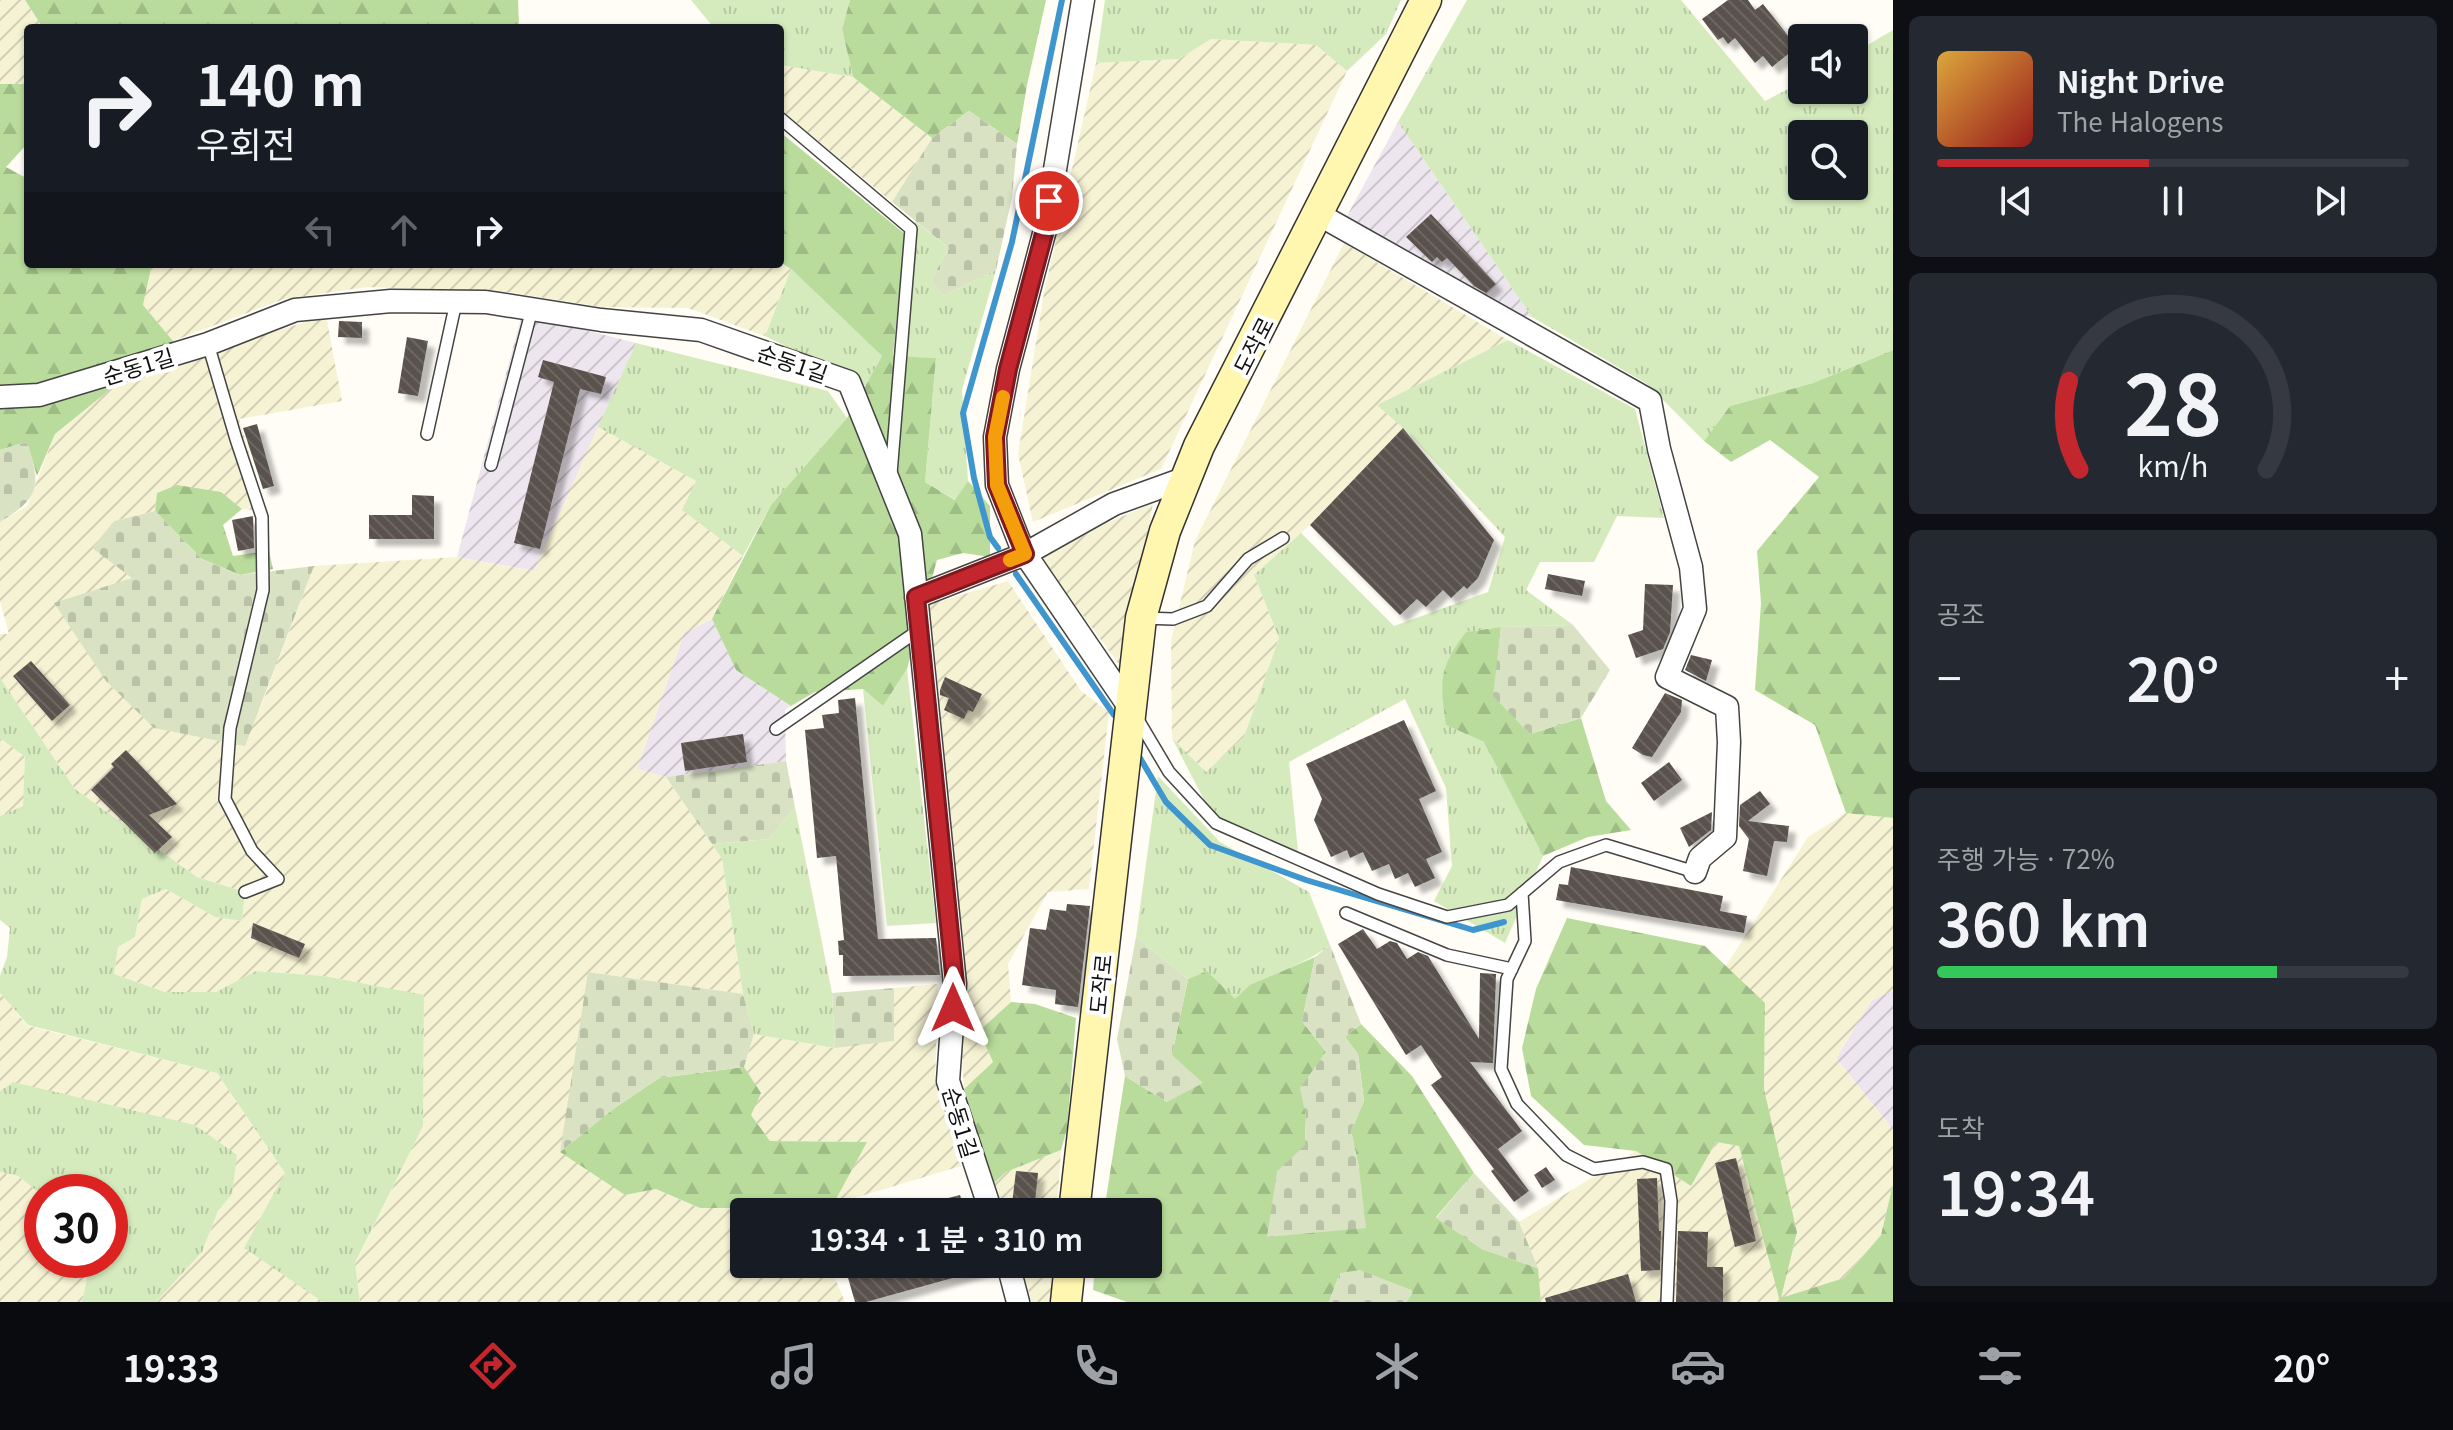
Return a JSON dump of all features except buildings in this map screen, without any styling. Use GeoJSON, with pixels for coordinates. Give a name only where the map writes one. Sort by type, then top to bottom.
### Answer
{"type":"FeatureCollection","features":[{"type":"Feature","properties":{"kind":"street"},"geometry":{"type":"LineString","coordinates":[[1083,0],[1045,230],[1008,369],[995,437],[997,485],[1025,554],[1130,708]]}},
{"type":"Feature","properties":{"kind":"street","name":"도작로"},"geometry":{"type":"LineString","coordinates":[[1076,1198],[1141,618],[1165,531],[1199,446],[1426,0]]}},
{"type":"Feature","properties":{"kind":"street"},"geometry":{"type":"LineString","coordinates":[[1318,214],[1650,401],[1659,449],[1691,567],[1695,609],[1667,677],[1727,707],[1729,742],[1725,837],[1700,858],[1695,872]]}},
{"type":"Feature","properties":{"kind":"street","name":"순동1길"},"geometry":{"type":"LineString","coordinates":[[0,397],[39,395],[208,344],[295,310],[391,301],[486,302],[601,320],[701,330],[849,382],[910,534],[955,984],[948,1081],[986,1198]]}},
{"type":"Feature","properties":{"kind":"street"},"geometry":{"type":"LineString","coordinates":[[916,597],[1025,554],[1114,504],[1186,478]]}},
{"type":"Feature","properties":{"kind":"street"},"geometry":{"type":"LineString","coordinates":[[1012,1278],[1018,1302]]}},
{"type":"Feature","properties":{"kind":"street"},"geometry":{"type":"LineString","coordinates":[[1066,1302],[1069,1278]]}},
{"type":"Feature","properties":{"kind":"lane"},"geometry":{"type":"LineString","coordinates":[[784,121],[911,229],[890,487]]}},
{"type":"Feature","properties":{"kind":"lane"},"geometry":{"type":"LineString","coordinates":[[427,434],[456,302]]}},
{"type":"Feature","properties":{"kind":"lane"},"geometry":{"type":"LineString","coordinates":[[491,465],[532,309]]}},
{"type":"Feature","properties":{"kind":"lane"},"geometry":{"type":"LineString","coordinates":[[208,344],[262,517],[263,590],[230,728],[225,799],[252,851],[278,879],[245,892]]}},
{"type":"Feature","properties":{"kind":"lane"},"geometry":{"type":"LineString","coordinates":[[1141,618],[1173,619],[1207,606],[1248,559],[1283,538]]}},
{"type":"Feature","properties":{"kind":"lane"},"geometry":{"type":"LineString","coordinates":[[776,729],[919,630]]}},
{"type":"Feature","properties":{"kind":"lane"},"geometry":{"type":"LineString","coordinates":[[1130,708],[1169,772],[1216,823],[1378,894],[1447,917],[1508,905],[1559,862],[1606,845],[1695,872]]}},
{"type":"Feature","properties":{"kind":"lane"},"geometry":{"type":"LineString","coordinates":[[1522,893],[1525,941],[1507,979],[1501,1069],[1517,1104],[1566,1155],[1594,1169],[1643,1162],[1666,1169],[1671,1201],[1667,1302]]}},
{"type":"Feature","properties":{"kind":"lane"},"geometry":{"type":"LineString","coordinates":[[1346,913],[1447,955],[1512,969]]}},
{"type":"Feature","properties":{"kind":"shaded area"},"geometry":{"type":"Polygon","coordinates":[[[0,0],[25,0],[40,24],[24,24],[24,84],[0,84],[0,0]]]}},
{"type":"Feature","properties":{"kind":"shaded area"},"geometry":{"type":"Polygon","coordinates":[[[1211,39],[1316,45],[1347,71],[1161,469],[1033,522],[1018,454],[1044,293],[1096,63],[1179,59],[1211,39]]]}},
{"type":"Feature","properties":{"kind":"shaded area"},"geometry":{"type":"Polygon","coordinates":[[[784,66],[853,77],[932,138],[892,202],[784,112],[784,66]]]}},
{"type":"Feature","properties":{"kind":"shaded area"},"geometry":{"type":"Polygon","coordinates":[[[1398,122],[1532,317],[1516,315],[1347,216],[1398,122]]]}},
{"type":"Feature","properties":{"kind":"shaded area"},"geometry":{"type":"Polygon","coordinates":[[[1344,243],[1508,340],[1378,405],[1403,428],[1310,525],[1254,575],[1279,638],[1244,737],[1206,772],[1172,738],[1171,641],[1195,541],[1344,243]]]}},
{"type":"Feature","properties":{"kind":"shaded area"},"geometry":{"type":"Polygon","coordinates":[[[784,265],[791,269],[765,336],[688,308],[602,307],[507,292],[367,287],[284,299],[173,341],[143,305],[151,268],[784,268],[784,265]]]}},
{"type":"Feature","properties":{"kind":"shaded area"},"geometry":{"type":"Polygon","coordinates":[[[522,314],[636,343],[534,571],[457,557],[522,314]]]}},
{"type":"Feature","properties":{"kind":"shaded area"},"geometry":{"type":"Polygon","coordinates":[[[326,316],[342,401],[239,419],[266,511],[242,509],[220,492],[157,493],[155,511],[114,521],[93,548],[133,578],[260,709],[314,566],[457,557],[534,571],[598,427],[696,481],[683,510],[743,556],[712,619],[684,633],[637,769],[666,777],[722,859],[743,994],[588,972],[625,1195],[656,1189],[700,1208],[730,1208],[730,1278],[835,1278],[845,1302],[360,1302],[355,1264],[423,1126],[424,996],[324,976],[257,971],[216,992],[165,992],[114,974],[118,947],[135,937],[142,899],[166,889],[215,917],[242,921],[245,892],[197,877],[75,789],[0,678],[0,634],[9,634],[0,601],[0,522],[27,506],[55,434],[112,388],[221,347],[326,316]]]}},
{"type":"Feature","properties":{"kind":"shaded area"},"geometry":{"type":"Polygon","coordinates":[[[1153,503],[1124,671],[1041,559],[1107,523],[1153,503]]]}},
{"type":"Feature","properties":{"kind":"shaded area"},"geometry":{"type":"Polygon","coordinates":[[[1008,581],[1081,691],[1109,712],[1089,889],[1048,892],[1008,964],[1011,1002],[979,1031],[993,1062],[964,1089],[942,735],[936,664],[924,606],[1008,581]]]}},
{"type":"Feature","properties":{"kind":"shaded area"},"geometry":{"type":"Polygon","coordinates":[[[712,619],[736,670],[791,706],[785,710],[786,761],[666,777],[637,769],[684,633],[712,619]]]}},
{"type":"Feature","properties":{"kind":"shaded area"},"geometry":{"type":"Polygon","coordinates":[[[0,738],[25,757],[24,806],[0,816],[0,738]]]}},
{"type":"Feature","properties":{"kind":"shaded area"},"geometry":{"type":"Polygon","coordinates":[[[1846,813],[1893,818],[1893,991],[1872,1000],[1836,1058],[1893,1130],[1893,1184],[1881,1235],[1844,1278],[1781,1299],[1780,1302],[1541,1302],[1538,1268],[1519,1222],[1636,1151],[1691,1186],[1716,1142],[1739,1146],[1780,1297],[1797,1232],[1764,1089],[1765,1004],[1726,966],[1808,837],[1846,813]]]}},
{"type":"Feature","properties":{"kind":"shaded area"},"geometry":{"type":"Polygon","coordinates":[[[938,984],[935,1081],[961,1166],[854,1198],[835,1198],[866,1142],[770,1141],[751,1115],[744,1067],[754,1034],[835,1048],[893,1041],[894,988],[938,984]]]}},
{"type":"Feature","properties":{"kind":"shaded area"},"geometry":{"type":"Polygon","coordinates":[[[1893,991],[1893,1130],[1836,1058],[1872,1000],[1893,991]]]}},
{"type":"Feature","properties":{"kind":"shaded area"},"geometry":{"type":"Polygon","coordinates":[[[0,993],[28,1026],[217,1073],[285,1173],[323,1302],[156,1302],[202,1252],[218,1211],[232,1193],[13,1082],[0,1091],[0,993]]]}},
{"type":"Feature","properties":{"kind":"shaded area"},"geometry":{"type":"Polygon","coordinates":[[[1061,1150],[1058,1198],[998,1198],[993,1184],[1006,1172],[1061,1150]]]}},
{"type":"Feature","properties":{"kind":"shaded area"},"geometry":{"type":"Polygon","coordinates":[[[0,1172],[18,1176],[24,1181],[24,1278],[87,1278],[82,1302],[0,1302],[0,1172]]]}},
{"type":"Feature","properties":{"kind":"shaded area"},"geometry":{"type":"Polygon","coordinates":[[[1024,1278],[1053,1278],[1052,1302],[1032,1302],[1024,1278]]]}},
{"type":"Feature","properties":{"kind":"green space"},"geometry":{"type":"Polygon","coordinates":[[[25,0],[518,0],[519,24],[40,24],[25,0]]]}},
{"type":"Feature","properties":{"kind":"green space"},"geometry":{"type":"Polygon","coordinates":[[[691,0],[850,0],[842,29],[853,77],[784,66],[784,24],[711,24],[691,0]]]}},
{"type":"Feature","properties":{"kind":"green space"},"geometry":{"type":"Polygon","coordinates":[[[850,0],[1046,0],[1017,144],[969,111],[932,138],[853,77],[842,29],[850,0]]]}},
{"type":"Feature","properties":{"kind":"green space"},"geometry":{"type":"Polygon","coordinates":[[[1105,0],[1401,0],[1386,34],[1347,71],[1316,45],[1211,39],[1179,59],[1096,63],[1105,0]]]}},
{"type":"Feature","properties":{"kind":"green space"},"geometry":{"type":"Polygon","coordinates":[[[1467,0],[1681,0],[1765,101],[1788,89],[1788,104],[1868,104],[1868,45],[1893,30],[1893,350],[1813,383],[1730,406],[1704,441],[1647,384],[1532,317],[1398,122],[1467,0]]]}},
{"type":"Feature","properties":{"kind":"green space"},"geometry":{"type":"Polygon","coordinates":[[[0,84],[24,84],[24,147],[6,167],[24,177],[24,268],[151,268],[143,305],[173,341],[180,363],[112,388],[55,434],[37,476],[27,442],[0,450],[0,84]]]}},
{"type":"Feature","properties":{"kind":"green space"},"geometry":{"type":"Polygon","coordinates":[[[969,111],[1017,144],[1012,197],[996,270],[943,296],[931,280],[949,248],[892,202],[932,138],[969,111]]]}},
{"type":"Feature","properties":{"kind":"green space"},"geometry":{"type":"Polygon","coordinates":[[[784,135],[905,234],[893,356],[936,358],[925,482],[955,500],[968,481],[990,506],[990,557],[963,553],[937,560],[907,669],[883,706],[863,689],[815,692],[791,706],[736,670],[712,619],[771,505],[847,418],[882,356],[784,265],[784,135]]]}},
{"type":"Feature","properties":{"kind":"green space"},"geometry":{"type":"Polygon","coordinates":[[[915,221],[949,248],[931,280],[943,296],[996,270],[962,390],[968,481],[956,500],[925,482],[936,358],[906,357],[915,221]]]}},
{"type":"Feature","properties":{"kind":"green space"},"geometry":{"type":"Polygon","coordinates":[[[791,269],[882,356],[865,386],[765,336],[791,269]]]}},
{"type":"Feature","properties":{"kind":"green space"},"geometry":{"type":"Polygon","coordinates":[[[1508,340],[1635,409],[1664,518],[1617,516],[1594,562],[1540,562],[1526,590],[1573,625],[1501,627],[1466,632],[1446,725],[1484,742],[1543,856],[1505,943],[1434,901],[1452,866],[1446,788],[1405,699],[1289,762],[1298,851],[1216,823],[1172,738],[1206,772],[1244,737],[1279,638],[1254,575],[1301,533],[1394,626],[1488,592],[1505,537],[1403,428],[1377,405],[1508,340]]]}},
{"type":"Feature","properties":{"kind":"green space"},"geometry":{"type":"Polygon","coordinates":[[[636,343],[828,391],[847,418],[771,505],[743,556],[682,510],[696,481],[598,427],[636,343]]]}},
{"type":"Feature","properties":{"kind":"green space"},"geometry":{"type":"Polygon","coordinates":[[[1893,350],[1893,818],[1846,813],[1815,725],[1755,690],[1761,603],[1757,551],[1819,477],[1770,440],[1731,462],[1704,441],[1730,406],[1813,383],[1893,350]]]}},
{"type":"Feature","properties":{"kind":"green space"},"geometry":{"type":"Polygon","coordinates":[[[27,442],[34,470],[34,489],[23,505],[0,522],[0,450],[27,442]]]}},
{"type":"Feature","properties":{"kind":"green space"},"geometry":{"type":"Polygon","coordinates":[[[177,485],[221,492],[242,509],[223,525],[233,556],[269,551],[273,569],[240,575],[202,559],[155,511],[157,493],[177,485]]]}},
{"type":"Feature","properties":{"kind":"green space"},"geometry":{"type":"Polygon","coordinates":[[[155,511],[202,559],[239,575],[314,566],[245,746],[154,728],[106,681],[54,603],[132,578],[92,548],[114,521],[155,511]]]}},
{"type":"Feature","properties":{"kind":"green space"},"geometry":{"type":"Polygon","coordinates":[[[1573,625],[1610,670],[1581,718],[1530,734],[1493,696],[1501,627],[1573,625]]]}},
{"type":"Feature","properties":{"kind":"green space"},"geometry":{"type":"Polygon","coordinates":[[[1501,627],[1494,696],[1530,734],[1581,718],[1606,801],[1631,830],[1588,837],[1543,856],[1484,742],[1446,725],[1442,686],[1450,656],[1466,632],[1501,627]]]}},
{"type":"Feature","properties":{"kind":"green space"},"geometry":{"type":"Polygon","coordinates":[[[907,669],[936,923],[887,926],[863,689],[883,706],[907,669]]]}},
{"type":"Feature","properties":{"kind":"green space"},"geometry":{"type":"Polygon","coordinates":[[[0,678],[75,789],[197,877],[245,892],[242,921],[215,917],[166,889],[142,899],[135,937],[118,947],[114,974],[165,992],[216,992],[256,971],[324,976],[424,995],[423,1126],[355,1263],[360,1302],[323,1302],[244,1248],[285,1173],[217,1073],[28,1025],[0,993],[0,976],[7,957],[10,928],[0,920],[0,816],[23,806],[25,757],[0,738],[0,678]]]}},
{"type":"Feature","properties":{"kind":"green space"},"geometry":{"type":"Polygon","coordinates":[[[786,761],[795,807],[769,839],[712,844],[666,777],[786,761]]]}},
{"type":"Feature","properties":{"kind":"green space"},"geometry":{"type":"Polygon","coordinates":[[[1158,776],[1220,842],[1309,892],[1330,945],[1257,984],[1235,1000],[1207,971],[1188,979],[1136,937],[1158,776]]]}},
{"type":"Feature","properties":{"kind":"green space"},"geometry":{"type":"Polygon","coordinates":[[[795,807],[832,993],[835,1048],[754,1034],[743,994],[722,859],[712,844],[769,839],[795,807]]]}},
{"type":"Feature","properties":{"kind":"green space"},"geometry":{"type":"Polygon","coordinates":[[[1567,918],[1705,946],[1765,1003],[1764,1089],[1797,1232],[1781,1298],[1844,1278],[1881,1235],[1893,1184],[1893,1302],[1780,1302],[1739,1146],[1716,1142],[1691,1186],[1636,1151],[1584,1145],[1531,1096],[1522,1048],[1536,989],[1567,918]]]}},
{"type":"Feature","properties":{"kind":"green space"},"geometry":{"type":"Polygon","coordinates":[[[1136,937],[1188,979],[1172,1055],[1203,1083],[1167,1102],[1125,1076],[1117,1039],[1136,937]]]}},
{"type":"Feature","properties":{"kind":"green space"},"geometry":{"type":"Polygon","coordinates":[[[1330,945],[1361,1024],[1345,1037],[1358,1054],[1364,1101],[1351,1131],[1366,1228],[1267,1237],[1277,1172],[1305,1145],[1306,1116],[1300,1088],[1326,1052],[1302,1021],[1315,957],[1330,945]]]}},
{"type":"Feature","properties":{"kind":"green space"},"geometry":{"type":"Polygon","coordinates":[[[1315,957],[1302,1021],[1326,1052],[1301,1088],[1306,1116],[1305,1146],[1277,1172],[1359,1168],[1351,1131],[1364,1101],[1358,1054],[1345,1037],[1361,1024],[1412,1076],[1474,1173],[1436,1217],[1482,1249],[1538,1268],[1541,1302],[1406,1302],[1413,1292],[1340,1273],[1329,1302],[1127,1302],[1093,1290],[1094,1278],[1162,1278],[1162,1198],[1106,1198],[1125,1076],[1167,1102],[1172,1055],[1188,979],[1207,971],[1235,999],[1250,985],[1315,957]]]}},
{"type":"Feature","properties":{"kind":"green space"},"geometry":{"type":"Polygon","coordinates":[[[588,972],[743,994],[754,1034],[744,1067],[659,1078],[616,1107],[560,1152],[588,972]]]}},
{"type":"Feature","properties":{"kind":"green space"},"geometry":{"type":"Polygon","coordinates":[[[894,988],[894,1041],[835,1048],[832,993],[894,988]]]}},
{"type":"Feature","properties":{"kind":"green space"},"geometry":{"type":"Polygon","coordinates":[[[1011,1002],[1035,1004],[1076,1018],[1067,1129],[1061,1150],[1006,1172],[993,1184],[967,1114],[964,1089],[993,1062],[979,1031],[1011,1002]]]}},
{"type":"Feature","properties":{"kind":"green space"},"geometry":{"type":"Polygon","coordinates":[[[744,1067],[761,1093],[751,1115],[770,1141],[867,1142],[837,1198],[730,1198],[730,1208],[700,1208],[656,1189],[625,1195],[560,1152],[616,1107],[659,1078],[744,1067]]]}},
{"type":"Feature","properties":{"kind":"green space"},"geometry":{"type":"Polygon","coordinates":[[[13,1082],[195,1125],[237,1155],[232,1194],[218,1211],[202,1252],[156,1302],[82,1302],[87,1278],[128,1278],[128,1174],[24,1174],[24,1181],[18,1176],[0,1172],[0,1091],[13,1082]]]}},
{"type":"Feature","properties":{"kind":"green space"},"geometry":{"type":"Polygon","coordinates":[[[1474,1173],[1519,1222],[1538,1268],[1482,1249],[1436,1218],[1474,1173]]]}},
{"type":"Feature","properties":{"kind":"green space"},"geometry":{"type":"Polygon","coordinates":[[[1360,1270],[1414,1291],[1406,1302],[1329,1302],[1340,1273],[1360,1270]]]}},
{"type":"Feature","properties":{"kind":"waterway"},"geometry":{"type":"LineString","coordinates":[[998,548],[990,537],[974,478],[963,413],[1012,242],[1062,0]]}},
{"type":"Feature","properties":{"kind":"waterway"},"geometry":{"type":"LineString","coordinates":[[1016,574],[1114,715]]}},
{"type":"Feature","properties":{"kind":"waterway"},"geometry":{"type":"LineString","coordinates":[[1140,758],[1166,802],[1210,845],[1306,880],[1473,930],[1504,922]]}},
{"type":"Feature","properties":{"kind":"slow traffic"},"geometry":{"type":"LineString","coordinates":[[1003,397],[995,437],[997,485],[1025,554],[1010,560]]}},
{"type":"Feature","properties":{"kind":"route"},"geometry":{"type":"LineString","coordinates":[[953,1008],[955,984],[916,597],[1025,554],[997,485],[995,437],[1008,369],[1045,230],[1049,201]]}}]}
